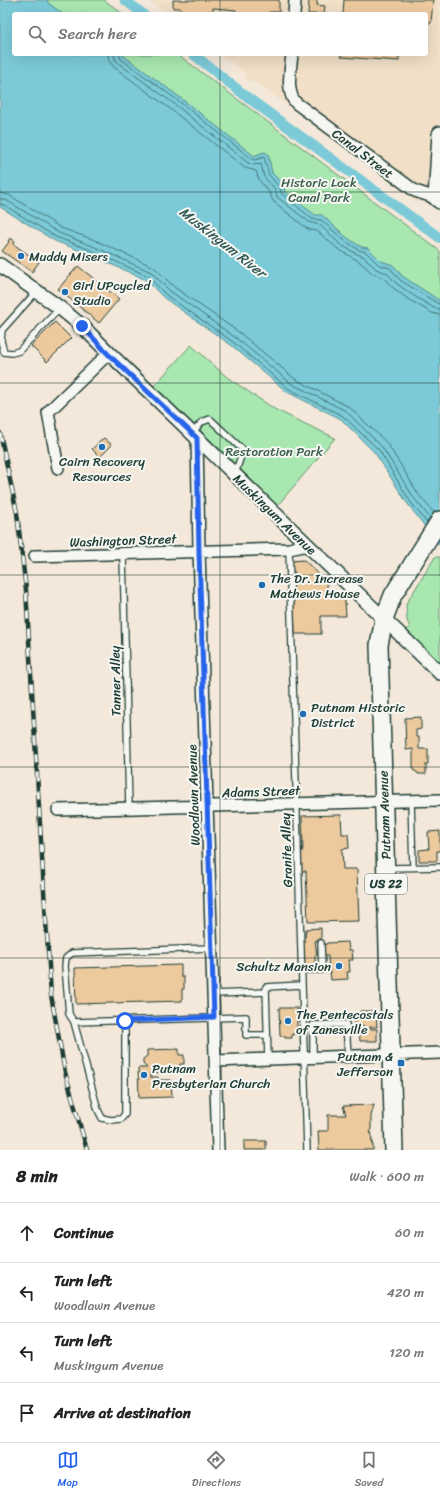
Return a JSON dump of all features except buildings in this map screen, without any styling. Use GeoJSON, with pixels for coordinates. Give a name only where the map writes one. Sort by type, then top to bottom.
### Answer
{"type":"FeatureCollection","features":[{"type":"Feature","properties":{"kind":"main road"},"geometry":{"type":"LineString","coordinates":[[438,200],[440,134]]}},
{"type":"Feature","properties":{"kind":"main road","name":"Putnam Avenue"},"geometry":{"type":"LineString","coordinates":[[394,1150],[379,645],[384,619],[393,595],[440,520]]}},
{"type":"Feature","properties":{"kind":"street"},"geometry":{"type":"LineString","coordinates":[[294,12],[295,0]]}},
{"type":"Feature","properties":{"kind":"street","name":"Canal Street"},"geometry":{"type":"LineString","coordinates":[[292,56],[290,84],[291,97],[302,107],[415,191],[438,200]]}},
{"type":"Feature","properties":{"kind":"street","name":"Muskingum Avenue"},"geometry":{"type":"LineString","coordinates":[[0,265],[37,290],[82,326],[108,354],[440,673]]}},
{"type":"Feature","properties":{"kind":"street"},"geometry":{"type":"LineString","coordinates":[[58,468],[48,412],[108,354]]}},
{"type":"Feature","properties":{"kind":"street","name":"Woodlawn Avenue"},"geometry":{"type":"LineString","coordinates":[[194,436],[208,807],[218,1150]]}},
{"type":"Feature","properties":{"kind":"street","name":"Washington Street"},"geometry":{"type":"LineString","coordinates":[[36,556],[289,549],[308,545]]}},
{"type":"Feature","properties":{"kind":"street","name":"Adams Street"},"geometry":{"type":"LineString","coordinates":[[58,810],[440,800]]}},
{"type":"Feature","properties":{"kind":"street"},"geometry":{"type":"LineString","coordinates":[[215,1061],[440,1053]]}},
{"type":"Feature","properties":{"kind":"lane"},"geometry":{"type":"LineString","coordinates":[[37,290],[2,330],[1,341],[4,352],[12,353],[19,351],[60,308]]}},
{"type":"Feature","properties":{"kind":"lane"},"geometry":{"type":"LineString","coordinates":[[194,436],[202,422],[210,419],[243,450],[235,475]]}},
{"type":"Feature","properties":{"kind":"lane","name":"Granite Alley"},"geometry":{"type":"LineString","coordinates":[[289,549],[301,985],[308,1057],[307,1150]]}},
{"type":"Feature","properties":{"kind":"lane","name":"Tanner Alley"},"geometry":{"type":"LineString","coordinates":[[123,554],[129,808]]}},
{"type":"Feature","properties":{"kind":"lane"},"geometry":{"type":"LineString","coordinates":[[411,801],[412,867]]}},
{"type":"Feature","properties":{"kind":"lane"},"geometry":{"type":"LineString","coordinates":[[386,868],[440,867]]}},
{"type":"Feature","properties":{"kind":"lane"},"geometry":{"type":"LineString","coordinates":[[301,970],[322,970],[321,944]]}},
{"type":"Feature","properties":{"kind":"lane"},"geometry":{"type":"LineString","coordinates":[[125,1021],[125,1114],[121,1119],[116,1120],[102,1118],[98,1110],[74,1022],[69,1014],[64,966],[66,958],[72,953],[212,948]]}},
{"type":"Feature","properties":{"kind":"lane"},"geometry":{"type":"LineString","coordinates":[[268,1059],[266,987],[301,985]]}},
{"type":"Feature","properties":{"kind":"lane"},"geometry":{"type":"LineString","coordinates":[[213,994],[266,992]]}},
{"type":"Feature","properties":{"kind":"lane"},"geometry":{"type":"LineString","coordinates":[[74,1022],[246,1017],[246,1035],[268,1035]]}},
{"type":"Feature","properties":{"kind":"lane"},"geometry":{"type":"LineString","coordinates":[[308,1057],[313,1025],[346,1024],[348,1056]]}},
{"type":"Feature","properties":{"kind":"shaded area"},"geometry":{"type":"Polygon","coordinates":[[[148,0],[440,0],[440,211],[426,200],[417,202],[266,89],[247,79],[245,77],[246,73],[222,56],[428,56],[428,12],[163,12],[148,0]]]}},
{"type":"Feature","properties":{"kind":"green space"},"geometry":{"type":"Polygon","coordinates":[[[47,0],[104,0],[120,12],[60,12],[48,3],[47,0]]]}},
{"type":"Feature","properties":{"kind":"green space","name":"Historic Lock Canal Park"},"geometry":{"type":"Polygon","coordinates":[[[124,56],[180,56],[440,251],[440,301],[402,276],[393,265],[381,261],[368,248],[361,247],[346,237],[338,229],[315,216],[284,191],[285,187],[272,173],[268,154],[264,152],[254,156],[178,96],[124,56]]]}},
{"type":"Feature","properties":{"kind":"green space","name":"Restoration Park"},"geometry":{"type":"Polygon","coordinates":[[[191,345],[228,378],[276,410],[335,438],[277,506],[153,387],[191,345]]]}},
{"type":"Feature","properties":{"kind":"green space"},"geometry":{"type":"Polygon","coordinates":[[[435,557],[440,557],[440,663],[406,630],[410,627],[407,621],[406,604],[435,557]]]}},
{"type":"Feature","properties":{"kind":"water"},"geometry":{"type":"Polygon","coordinates":[[[0,0],[47,0],[48,3],[60,12],[12,12],[12,56],[124,56],[178,96],[254,156],[264,152],[268,154],[272,173],[285,187],[284,191],[315,215],[322,215],[346,237],[361,247],[368,248],[381,261],[393,265],[402,276],[440,301],[440,546],[407,503],[375,453],[341,419],[287,392],[231,345],[164,298],[146,280],[55,241],[0,207],[0,0]]]}},
{"type":"Feature","properties":{"kind":"waterway","name":"Muskingum River"},"geometry":{"type":"LineString","coordinates":[[125,0],[140,12]]}},
{"type":"Feature","properties":{"kind":"waterway","name":"Muskingum River"},"geometry":{"type":"LineString","coordinates":[[196,56],[247,97],[440,238]]}},
{"type":"Feature","properties":{"kind":"railway"},"geometry":{"type":"LineString","coordinates":[[0,433],[17,513],[26,590],[51,995],[65,1072],[87,1150]]}},
{"type":"Feature","properties":{"kind":"place","name":"Muddy Misers"},"geometry":{"type":"Point","coordinates":[21,256]}},
{"type":"Feature","properties":{"kind":"place","name":"Girl UPcycled Studio"},"geometry":{"type":"Point","coordinates":[65,292]}},
{"type":"Feature","properties":{"kind":"place","name":"Cairn Recovery Resources"},"geometry":{"type":"Point","coordinates":[102,447]}},
{"type":"Feature","properties":{"kind":"place","name":"The Dr. Increase Mathews House"},"geometry":{"type":"Point","coordinates":[262,585]}},
{"type":"Feature","properties":{"kind":"place","name":"Putnam Historic District"},"geometry":{"type":"Point","coordinates":[303,714]}},
{"type":"Feature","properties":{"kind":"place","name":"Schultz Mansion"},"geometry":{"type":"Point","coordinates":[339,966]}},
{"type":"Feature","properties":{"kind":"place","name":"The Pentecostals of Zanesville"},"geometry":{"type":"Point","coordinates":[288,1021]}},
{"type":"Feature","properties":{"kind":"place","name":"Putnam & Jefferson"},"geometry":{"type":"Point","coordinates":[401,1063]}},
{"type":"Feature","properties":{"kind":"place","name":"Putnam Presbyterian Church"},"geometry":{"type":"Point","coordinates":[144,1075]}},
{"type":"Feature","properties":{"kind":"route"},"geometry":{"type":"LineString","coordinates":[[82,326],[108,354],[197,438],[197,486],[214,1017],[125,1021]]}}]}
